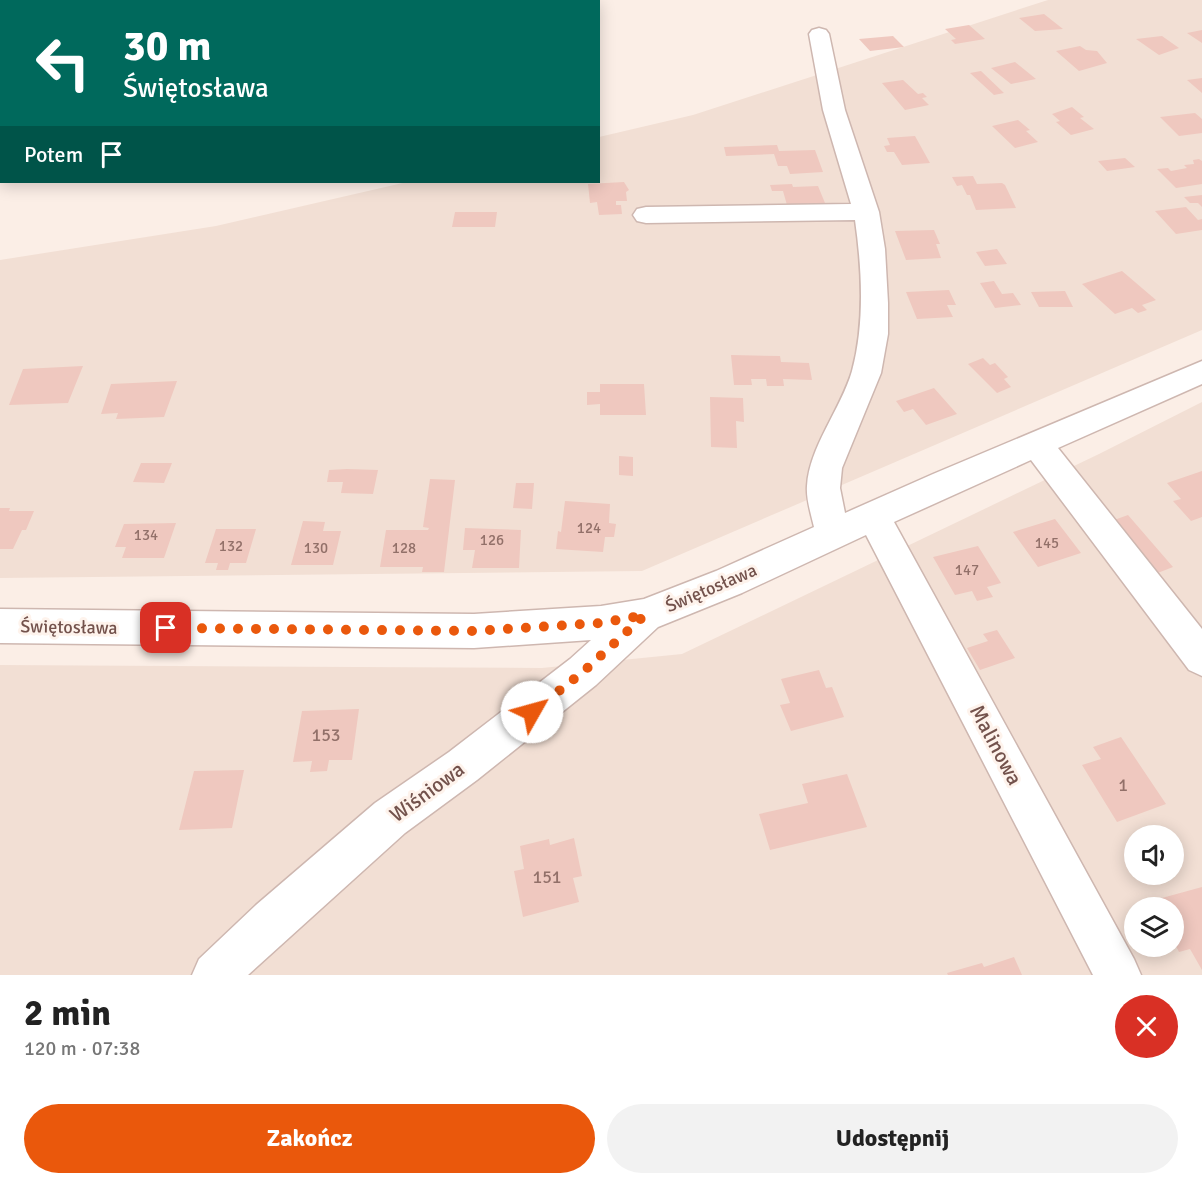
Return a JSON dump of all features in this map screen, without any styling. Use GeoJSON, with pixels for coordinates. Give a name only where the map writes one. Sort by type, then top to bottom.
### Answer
{"type":"FeatureCollection","features":[{"type":"Feature","properties":{"kind":"street"},"geometry":{"type":"LineString","coordinates":[[819,34],[834,110],[866,212],[872,249],[874,334],[867,373],[826,468],[823,488],[832,534]]}},
{"type":"Feature","properties":{"kind":"street"},"geometry":{"type":"LineString","coordinates":[[646,215],[866,212]]}},
{"type":"Feature","properties":{"kind":"street","name":"Świętosława"},"geometry":{"type":"LineString","coordinates":[[0,626],[474,631],[601,623],[645,615],[729,582],[832,534],[1202,372]]}},
{"type":"Feature","properties":{"kind":"street"},"geometry":{"type":"LineString","coordinates":[[1037,444],[1202,658]]}},
{"type":"Feature","properties":{"kind":"street","name":"Malinowa"},"geometry":{"type":"LineString","coordinates":[[873,516],[1118,975]]}},
{"type":"Feature","properties":{"kind":"street","name":"Wiśniowa"},"geometry":{"type":"LineString","coordinates":[[215,975],[272,921],[390,818],[463,766],[583,672],[645,615]]}},
{"type":"Feature","properties":{"kind":"shaded area"},"geometry":{"type":"Polygon","coordinates":[[[1048,0],[1202,0],[1202,330],[642,571],[0,578],[0,260],[216,226],[403,183],[600,183],[600,137],[693,115],[1048,0]]]}},
{"type":"Feature","properties":{"kind":"shaded area"},"geometry":{"type":"Polygon","coordinates":[[[1202,402],[1202,975],[0,975],[0,665],[542,668],[682,654],[1099,454],[1202,402]]]}},
{"type":"Feature","properties":{"kind":"building"},"geometry":{"type":"Polygon","coordinates":[[[1044,14],[1063,29],[1035,31],[1019,18],[1044,14]]]}},
{"type":"Feature","properties":{"kind":"building"},"geometry":{"type":"Polygon","coordinates":[[[969,25],[985,39],[955,44],[951,40],[956,39],[945,29],[969,25]]]}},
{"type":"Feature","properties":{"kind":"building"},"geometry":{"type":"Polygon","coordinates":[[[1202,30],[1202,43],[1187,33],[1202,30]]]}},
{"type":"Feature","properties":{"kind":"building"},"geometry":{"type":"Polygon","coordinates":[[[893,36],[904,47],[870,51],[859,39],[893,36]]]}},
{"type":"Feature","properties":{"kind":"building"},"geometry":{"type":"Polygon","coordinates":[[[1162,36],[1179,48],[1159,55],[1136,39],[1162,36]]]}},
{"type":"Feature","properties":{"kind":"building"},"geometry":{"type":"Polygon","coordinates":[[[1080,46],[1086,50],[1097,51],[1107,63],[1079,71],[1056,51],[1080,46]]]}},
{"type":"Feature","properties":{"kind":"building"},"geometry":{"type":"Polygon","coordinates":[[[1015,62],[1036,79],[1011,84],[991,68],[1015,62]]]}},
{"type":"Feature","properties":{"kind":"building"},"geometry":{"type":"Polygon","coordinates":[[[981,71],[1004,93],[994,95],[970,73],[981,71]]]}},
{"type":"Feature","properties":{"kind":"building"},"geometry":{"type":"Polygon","coordinates":[[[1202,78],[1202,93],[1187,80],[1202,78]]]}},
{"type":"Feature","properties":{"kind":"building"},"geometry":{"type":"Polygon","coordinates":[[[903,80],[918,94],[923,93],[927,97],[922,98],[929,105],[905,110],[882,83],[903,80]]]}},
{"type":"Feature","properties":{"kind":"building"},"geometry":{"type":"Polygon","coordinates":[[[1072,107],[1084,117],[1080,118],[1094,129],[1071,135],[1056,122],[1060,121],[1052,114],[1072,107]]]}},
{"type":"Feature","properties":{"kind":"building"},"geometry":{"type":"Polygon","coordinates":[[[1195,113],[1202,119],[1202,133],[1179,136],[1160,117],[1195,113]]]}},
{"type":"Feature","properties":{"kind":"building"},"geometry":{"type":"Polygon","coordinates":[[[1018,120],[1030,130],[1026,131],[1038,142],[1015,148],[992,126],[1018,120]]]}},
{"type":"Feature","properties":{"kind":"building"},"geometry":{"type":"Polygon","coordinates":[[[915,136],[930,163],[902,165],[894,152],[887,152],[884,146],[890,145],[887,138],[915,136]]]}},
{"type":"Feature","properties":{"kind":"building"},"geometry":{"type":"Polygon","coordinates":[[[777,145],[779,151],[815,150],[823,172],[790,174],[787,166],[778,166],[774,154],[726,156],[724,147],[777,145]]]}},
{"type":"Feature","properties":{"kind":"building"},"geometry":{"type":"Polygon","coordinates":[[[1125,158],[1135,167],[1107,171],[1098,161],[1125,158]]]}},
{"type":"Feature","properties":{"kind":"building"},"geometry":{"type":"Polygon","coordinates":[[[1193,160],[1202,161],[1202,184],[1176,188],[1157,169],[1168,168],[1171,171],[1187,168],[1184,165],[1194,164],[1193,160]]]}},
{"type":"Feature","properties":{"kind":"building"},"geometry":{"type":"Polygon","coordinates":[[[973,176],[977,184],[1002,183],[1005,185],[1016,208],[976,210],[970,195],[967,195],[962,185],[957,186],[952,177],[973,176]]]}},
{"type":"Feature","properties":{"kind":"building"},"geometry":{"type":"Polygon","coordinates":[[[624,182],[629,190],[626,192],[627,201],[616,201],[616,205],[621,205],[622,214],[599,215],[597,202],[590,203],[588,184],[624,182]]]}},
{"type":"Feature","properties":{"kind":"building"},"geometry":{"type":"Polygon","coordinates":[[[792,184],[793,187],[818,186],[825,203],[787,205],[783,191],[772,191],[770,185],[792,184]]]}},
{"type":"Feature","properties":{"kind":"building"},"geometry":{"type":"Polygon","coordinates":[[[1202,195],[1202,207],[1198,203],[1190,203],[1184,197],[1202,195]]]}},
{"type":"Feature","properties":{"kind":"building"},"geometry":{"type":"Polygon","coordinates":[[[1186,207],[1198,220],[1202,219],[1202,230],[1176,234],[1155,211],[1186,207]]]}},
{"type":"Feature","properties":{"kind":"building"},"geometry":{"type":"Polygon","coordinates":[[[455,212],[497,212],[495,227],[452,227],[455,212]]]}},
{"type":"Feature","properties":{"kind":"building"},"geometry":{"type":"Polygon","coordinates":[[[934,230],[940,244],[936,244],[941,258],[906,260],[895,231],[934,230]]]}},
{"type":"Feature","properties":{"kind":"building"},"geometry":{"type":"Polygon","coordinates":[[[997,249],[1007,264],[985,266],[976,252],[997,249]]]}},
{"type":"Feature","properties":{"kind":"building"},"geometry":{"type":"Polygon","coordinates":[[[1122,271],[1156,300],[1142,305],[1147,310],[1138,313],[1132,308],[1115,314],[1082,284],[1122,271]]]}},
{"type":"Feature","properties":{"kind":"building"},"geometry":{"type":"Polygon","coordinates":[[[994,281],[1002,294],[1013,293],[1021,305],[995,308],[980,283],[994,281]]]}},
{"type":"Feature","properties":{"kind":"building"},"geometry":{"type":"Polygon","coordinates":[[[949,290],[956,305],[947,305],[953,317],[917,319],[906,292],[949,290]]]}},
{"type":"Feature","properties":{"kind":"building"},"geometry":{"type":"Polygon","coordinates":[[[1065,291],[1073,307],[1039,307],[1031,292],[1065,291]]]}},
{"type":"Feature","properties":{"kind":"building"},"geometry":{"type":"Polygon","coordinates":[[[731,355],[780,356],[781,362],[809,363],[812,380],[783,379],[784,386],[767,386],[766,379],[751,379],[752,385],[734,385],[731,355]]]}},
{"type":"Feature","properties":{"kind":"building"},"geometry":{"type":"Polygon","coordinates":[[[983,358],[990,365],[995,363],[1008,377],[1004,379],[1011,387],[997,393],[968,364],[983,358]]]}},
{"type":"Feature","properties":{"kind":"building"},"geometry":{"type":"Polygon","coordinates":[[[83,366],[68,403],[9,405],[23,369],[83,366]]]}},
{"type":"Feature","properties":{"kind":"building"},"geometry":{"type":"Polygon","coordinates":[[[177,381],[164,417],[116,419],[118,413],[101,414],[111,384],[177,381]]]}},
{"type":"Feature","properties":{"kind":"building"},"geometry":{"type":"Polygon","coordinates":[[[600,384],[644,384],[646,415],[600,415],[600,404],[587,405],[587,392],[600,392],[600,384]]]}},
{"type":"Feature","properties":{"kind":"building"},"geometry":{"type":"Polygon","coordinates":[[[934,388],[957,414],[926,425],[913,409],[904,412],[896,401],[934,388]]]}},
{"type":"Feature","properties":{"kind":"building"},"geometry":{"type":"Polygon","coordinates":[[[710,397],[743,398],[744,422],[736,421],[737,448],[711,447],[710,397]]]}},
{"type":"Feature","properties":{"kind":"building"},"geometry":{"type":"Polygon","coordinates":[[[619,456],[633,457],[633,476],[619,475],[619,456]]]}},
{"type":"Feature","properties":{"kind":"building"},"geometry":{"type":"Polygon","coordinates":[[[141,463],[172,463],[164,483],[133,482],[141,463]]]}},
{"type":"Feature","properties":{"kind":"building"},"geometry":{"type":"Polygon","coordinates":[[[329,470],[378,470],[373,494],[341,493],[343,482],[327,482],[329,470]]]}},
{"type":"Feature","properties":{"kind":"building"},"geometry":{"type":"Polygon","coordinates":[[[1202,471],[1202,517],[1191,521],[1173,501],[1181,499],[1167,483],[1202,471]]]}},
{"type":"Feature","properties":{"kind":"building"},"geometry":{"type":"Polygon","coordinates":[[[430,479],[455,480],[444,572],[422,572],[423,567],[380,567],[386,530],[428,530],[429,528],[423,527],[430,479]]]}},
{"type":"Feature","properties":{"kind":"building"},"geometry":{"type":"Polygon","coordinates":[[[516,483],[534,483],[532,509],[513,508],[516,483]]]}},
{"type":"Feature","properties":{"kind":"building"},"geometry":{"type":"Polygon","coordinates":[[[565,501],[610,504],[609,523],[616,524],[614,537],[605,537],[603,552],[556,549],[565,501]]]}},
{"type":"Feature","properties":{"kind":"building"},"geometry":{"type":"Polygon","coordinates":[[[0,508],[10,508],[9,511],[34,511],[26,530],[22,530],[13,549],[0,549],[0,508]]]}},
{"type":"Feature","properties":{"kind":"building"},"geometry":{"type":"Polygon","coordinates":[[[1128,515],[1173,567],[1150,576],[1106,523],[1128,515]]]}},
{"type":"Feature","properties":{"kind":"building"},"geometry":{"type":"Polygon","coordinates":[[[1055,519],[1081,553],[1038,567],[1013,532],[1055,519]]]}},
{"type":"Feature","properties":{"kind":"building"},"geometry":{"type":"Polygon","coordinates":[[[303,521],[325,522],[323,531],[341,531],[333,565],[291,565],[303,521]]]}},
{"type":"Feature","properties":{"kind":"building"},"geometry":{"type":"Polygon","coordinates":[[[176,523],[164,558],[122,558],[126,547],[115,547],[124,524],[176,523]]]}},
{"type":"Feature","properties":{"kind":"building"},"geometry":{"type":"Polygon","coordinates":[[[465,528],[521,530],[519,568],[472,568],[475,550],[463,550],[465,528]]]}},
{"type":"Feature","properties":{"kind":"building"},"geometry":{"type":"Polygon","coordinates":[[[216,529],[256,529],[246,563],[230,563],[228,570],[216,570],[218,563],[205,563],[216,529]]]}},
{"type":"Feature","properties":{"kind":"building"},"geometry":{"type":"Polygon","coordinates":[[[978,546],[1001,583],[987,587],[993,597],[977,601],[972,591],[955,595],[933,557],[978,546]]]}},
{"type":"Feature","properties":{"kind":"building"},"geometry":{"type":"Polygon","coordinates":[[[997,630],[1015,658],[980,670],[967,648],[988,641],[983,634],[997,630]]]}},
{"type":"Feature","properties":{"kind":"building"},"geometry":{"type":"Polygon","coordinates":[[[819,670],[826,688],[832,687],[844,717],[791,731],[780,705],[790,703],[781,679],[819,670]]]}},
{"type":"Feature","properties":{"kind":"building"},"geometry":{"type":"Polygon","coordinates":[[[359,709],[352,760],[329,760],[327,771],[310,772],[312,761],[293,762],[302,711],[359,709]]]}},
{"type":"Feature","properties":{"kind":"building"},"geometry":{"type":"Polygon","coordinates":[[[1121,737],[1166,804],[1117,822],[1082,765],[1101,759],[1093,747],[1121,737]]]}},
{"type":"Feature","properties":{"kind":"building"},"geometry":{"type":"Polygon","coordinates":[[[244,770],[232,828],[179,830],[194,771],[244,770]]]}},
{"type":"Feature","properties":{"kind":"building"},"geometry":{"type":"Polygon","coordinates":[[[847,774],[867,827],[770,850],[759,814],[808,803],[802,784],[847,774]]]}},
{"type":"Feature","properties":{"kind":"building"},"geometry":{"type":"Polygon","coordinates":[[[574,838],[582,876],[573,878],[579,902],[523,917],[514,871],[524,869],[520,846],[549,839],[550,845],[574,838]]]}},
{"type":"Feature","properties":{"kind":"building"},"geometry":{"type":"Polygon","coordinates":[[[1202,887],[1202,970],[1190,949],[1184,951],[1184,897],[1166,897],[1202,887]]]}},
{"type":"Feature","properties":{"kind":"building"},"geometry":{"type":"Polygon","coordinates":[[[1014,957],[1022,975],[948,975],[947,973],[982,963],[984,967],[1014,957]]]}},
{"type":"Feature","properties":{"kind":"route"},"geometry":{"type":"LineString","coordinates":[[166,628],[474,631],[601,623],[645,615],[583,672],[532,712]]}}]}
